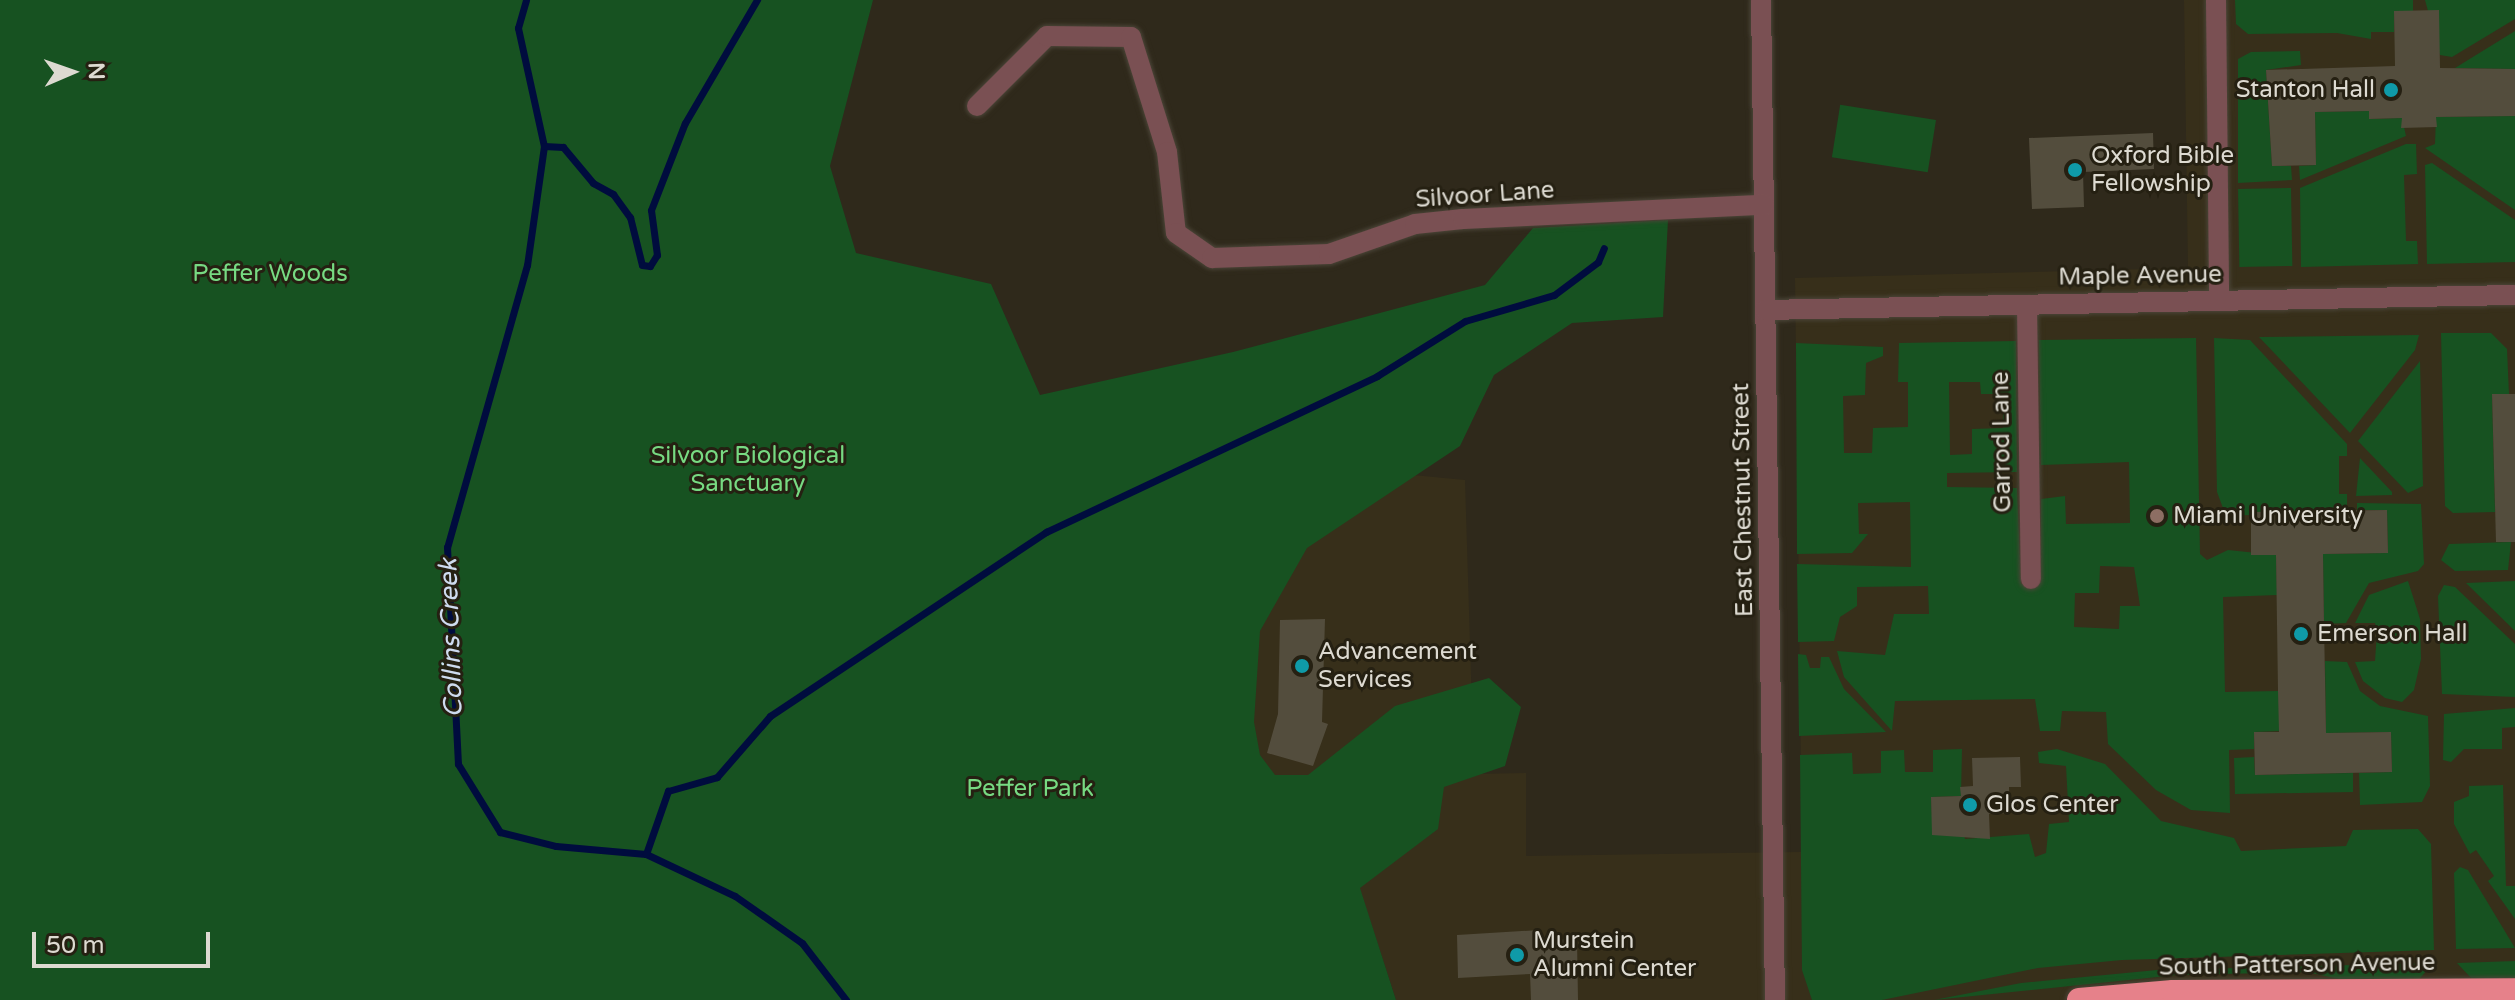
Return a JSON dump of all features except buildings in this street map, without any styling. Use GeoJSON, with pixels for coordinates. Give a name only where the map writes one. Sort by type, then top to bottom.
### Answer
{"type":"FeatureCollection","features":[{"type":"Feature","properties":{"kind":"highway","name":"South Patterson Avenue"},"geometry":{"type":"LineString","coordinates":[[2079,1000],[2515,990]]}},
{"type":"Feature","properties":{"kind":"street","name":"East Chestnut Street"},"geometry":{"type":"LineString","coordinates":[[1761,0],[1775,1000]]}},
{"type":"Feature","properties":{"kind":"street"},"geometry":{"type":"LineString","coordinates":[[2216,0],[2219,301]]}},
{"type":"Feature","properties":{"kind":"street","name":"Silvoor Lane"},"geometry":{"type":"LineString","coordinates":[[977,106],[1047,36],[1131,37],[1167,152],[1176,233],[1212,258],[1329,254],[1415,224],[1463,219],[1764,205]]}},
{"type":"Feature","properties":{"kind":"street","name":"Maple Avenue"},"geometry":{"type":"LineString","coordinates":[[1765,310],[2515,295]]}},
{"type":"Feature","properties":{"kind":"street","name":"Garrod Lane"},"geometry":{"type":"LineString","coordinates":[[2027,305],[2031,579]]}},
{"type":"Feature","properties":{"kind":"shaded area","name":"Miami University"},"geometry":{"type":"Polygon","coordinates":[[[2184,0],[2515,0],[2515,1000],[1396,1000],[1342,835],[1216,773],[1221,553],[1392,473],[1465,480],[1474,774],[1526,773],[1526,856],[1802,852],[1795,278],[2188,268],[2184,0]]]}},
{"type":"Feature","properties":{"kind":"green space","name":"Peffer Woods"},"geometry":{"type":"Polygon","coordinates":[[[0,0],[873,0],[830,166],[856,253],[991,284],[1040,395],[1233,352],[1485,285],[1533,228],[1668,220],[1663,317],[1572,323],[1494,375],[1460,446],[1307,548],[1260,631],[1254,722],[1260,755],[1275,775],[1308,775],[1395,706],[1489,678],[1521,707],[1505,766],[1444,787],[1438,829],[1360,888],[1396,1000],[0,1000],[0,0]]]}},
{"type":"Feature","properties":{"kind":"green space"},"geometry":{"type":"Polygon","coordinates":[[[2235,0],[2413,0],[2413,11],[2394,11],[2394,32],[2371,32],[2371,39],[2337,33],[2248,34],[2236,24],[2235,0]]]}},
{"type":"Feature","properties":{"kind":"green space"},"geometry":{"type":"Polygon","coordinates":[[[2425,0],[2515,0],[2515,19],[2452,57],[2440,55],[2425,0]]]}},
{"type":"Feature","properties":{"kind":"green space"},"geometry":{"type":"Polygon","coordinates":[[[2515,31],[2515,69],[2455,68],[2515,31]]]}},
{"type":"Feature","properties":{"kind":"green space"},"geometry":{"type":"Polygon","coordinates":[[[2300,51],[2301,65],[2266,70],[2272,166],[2291,166],[2292,180],[2238,183],[2238,59],[2251,52],[2300,51]]]}},
{"type":"Feature","properties":{"kind":"green space"},"geometry":{"type":"Polygon","coordinates":[[[1840,105],[1936,120],[1928,172],[1832,157],[1840,105]]]}},
{"type":"Feature","properties":{"kind":"green space"},"geometry":{"type":"Polygon","coordinates":[[[2369,111],[2370,119],[2402,118],[2406,136],[2300,180],[2299,166],[2316,165],[2315,112],[2369,111]]]}},
{"type":"Feature","properties":{"kind":"green space"},"geometry":{"type":"Polygon","coordinates":[[[2515,116],[2515,210],[2425,148],[2435,144],[2436,117],[2515,116]]]}},
{"type":"Feature","properties":{"kind":"green space"},"geometry":{"type":"Polygon","coordinates":[[[2406,144],[2416,144],[2417,174],[2404,175],[2406,241],[2417,241],[2418,264],[2301,267],[2300,188],[2406,144]]]}},
{"type":"Feature","properties":{"kind":"green space"},"geometry":{"type":"Polygon","coordinates":[[[2432,163],[2515,220],[2515,262],[2427,264],[2425,165],[2432,163]]]}},
{"type":"Feature","properties":{"kind":"green space"},"geometry":{"type":"Polygon","coordinates":[[[2291,188],[2292,266],[2239,267],[2238,189],[2291,188]]]}},
{"type":"Feature","properties":{"kind":"green space"},"geometry":{"type":"Polygon","coordinates":[[[2441,333],[2491,333],[2507,349],[2509,394],[2492,395],[2495,512],[2453,513],[2445,506],[2441,333]]]}},
{"type":"Feature","properties":{"kind":"green space"},"geometry":{"type":"Polygon","coordinates":[[[2419,335],[2415,350],[2350,433],[2259,337],[2419,335]]]}},
{"type":"Feature","properties":{"kind":"green space"},"geometry":{"type":"Polygon","coordinates":[[[2196,338],[2200,554],[2207,560],[2228,550],[2276,555],[2277,595],[2223,597],[2225,692],[2279,691],[2279,731],[2254,732],[2254,749],[2229,750],[2230,813],[2191,810],[2156,790],[2108,744],[2106,712],[2062,711],[2060,731],[2040,731],[2035,699],[1895,701],[1892,731],[1844,677],[1837,651],[1885,655],[1894,614],[1929,614],[1928,586],[1857,587],[1857,606],[1840,617],[1834,641],[1798,642],[1797,564],[1911,567],[1910,502],[1858,503],[1859,534],[1868,534],[1852,553],[1797,554],[1796,343],[1883,347],[1883,356],[1866,363],[1865,395],[1843,396],[1844,453],[1872,453],[1873,428],[1908,427],[1908,382],[1898,382],[1899,343],[2016,341],[2017,472],[1947,473],[1947,487],[2017,488],[2021,584],[2041,582],[2041,499],[2065,496],[2066,524],[2130,523],[2129,462],[2041,465],[2039,340],[2196,338]],[[1949,382],[1950,455],[1972,454],[1972,429],[2003,428],[2003,394],[1981,394],[1980,382],[1949,382]],[[2100,566],[2099,593],[2075,593],[2074,627],[2119,629],[2120,606],[2140,606],[2134,567],[2100,566]]]}},
{"type":"Feature","properties":{"kind":"green space"},"geometry":{"type":"Polygon","coordinates":[[[2214,338],[2250,340],[2347,444],[2347,456],[2339,456],[2339,494],[2347,494],[2347,511],[2226,516],[2217,492],[2214,338]]]}},
{"type":"Feature","properties":{"kind":"green space"},"geometry":{"type":"Polygon","coordinates":[[[2420,361],[2423,486],[2408,493],[2358,441],[2420,361]]]}},
{"type":"Feature","properties":{"kind":"green space"},"geometry":{"type":"Polygon","coordinates":[[[2360,458],[2392,492],[2392,495],[2356,496],[2360,458]]]}},
{"type":"Feature","properties":{"kind":"green space"},"geometry":{"type":"Polygon","coordinates":[[[2357,503],[2421,504],[2424,564],[2418,571],[2369,583],[2346,623],[2324,624],[2323,554],[2388,553],[2387,510],[2357,510],[2357,503]]]}},
{"type":"Feature","properties":{"kind":"green space"},"geometry":{"type":"Polygon","coordinates":[[[2511,542],[2508,570],[2455,571],[2441,560],[2449,544],[2511,542]]]}},
{"type":"Feature","properties":{"kind":"green space"},"geometry":{"type":"Polygon","coordinates":[[[2408,581],[2420,619],[2421,659],[2414,690],[2402,702],[2385,698],[2363,681],[2355,662],[2375,661],[2377,632],[2375,623],[2355,623],[2369,595],[2408,581]]]}},
{"type":"Feature","properties":{"kind":"green space"},"geometry":{"type":"Polygon","coordinates":[[[2515,581],[2515,631],[2466,583],[2515,581]]]}},
{"type":"Feature","properties":{"kind":"green space"},"geometry":{"type":"Polygon","coordinates":[[[2444,585],[2455,587],[2515,644],[2515,697],[2442,694],[2438,596],[2444,585]]]}},
{"type":"Feature","properties":{"kind":"green space"},"geometry":{"type":"Polygon","coordinates":[[[1798,654],[1806,655],[1810,668],[1820,668],[1821,657],[1829,657],[1844,689],[1886,732],[1799,736],[1798,654]]]}},
{"type":"Feature","properties":{"kind":"green space"},"geometry":{"type":"Polygon","coordinates":[[[2325,661],[2347,662],[2360,691],[2380,706],[2428,716],[2430,786],[2422,802],[2360,805],[2359,773],[2392,772],[2391,732],[2326,733],[2325,661]]]}},
{"type":"Feature","properties":{"kind":"green space"},"geometry":{"type":"Polygon","coordinates":[[[2515,708],[2515,727],[2502,728],[2502,749],[2464,749],[2451,762],[2443,760],[2444,714],[2515,708]]]}},
{"type":"Feature","properties":{"kind":"green space"},"geometry":{"type":"Polygon","coordinates":[[[1962,749],[1961,796],[1931,797],[1933,835],[1964,834],[1965,839],[2029,834],[2035,857],[2046,853],[2049,824],[2069,822],[2066,766],[2039,763],[2038,752],[2057,749],[2105,764],[2161,821],[2234,838],[2241,851],[2346,846],[2353,830],[2418,829],[2431,844],[2434,950],[2122,960],[2038,968],[1882,1000],[1812,1000],[1802,970],[1800,755],[1852,753],[1853,774],[1881,773],[1881,751],[1904,750],[1905,772],[1933,772],[1933,750],[1962,749]]]}},
{"type":"Feature","properties":{"kind":"green space"},"geometry":{"type":"Polygon","coordinates":[[[2254,757],[2255,775],[2353,773],[2353,792],[2235,794],[2234,758],[2254,757]]]}},
{"type":"Feature","properties":{"kind":"green space"},"geometry":{"type":"Polygon","coordinates":[[[2503,785],[2506,886],[2515,886],[2515,919],[2488,881],[2494,876],[2476,850],[2470,854],[2454,824],[2454,802],[2469,796],[2469,786],[2503,785]]]}},
{"type":"Feature","properties":{"kind":"green space"},"geometry":{"type":"Polygon","coordinates":[[[2460,867],[2468,870],[2515,948],[2456,949],[2454,873],[2460,867]]]}},
{"type":"Feature","properties":{"kind":"green space"},"geometry":{"type":"Polygon","coordinates":[[[2515,961],[2515,981],[2472,979],[2457,963],[2515,961]]]}},
{"type":"Feature","properties":{"kind":"green space"},"geometry":{"type":"Polygon","coordinates":[[[2433,963],[2416,983],[2357,983],[2307,972],[2177,975],[1934,1000],[2021,983],[2157,970],[2433,963]]]}},
{"type":"Feature","properties":{"kind":"waterway","name":"Collins Creek"},"geometry":{"type":"LineString","coordinates":[[526,0],[518,28],[544,146],[527,265],[447,547],[458,764],[500,832],[556,846],[646,854],[735,896],[802,943],[846,1000]]}},
{"type":"Feature","properties":{"kind":"waterway"},"geometry":{"type":"LineString","coordinates":[[544,146],[563,147],[593,183],[613,194],[630,217],[642,265],[650,266],[657,255],[651,210],[685,123],[757,0]]}},
{"type":"Feature","properties":{"kind":"waterway"},"geometry":{"type":"LineString","coordinates":[[646,854],[668,791],[717,777],[770,716],[1046,532],[1377,376],[1465,321],[1554,295],[1598,262],[1604,248]]}},
{"type":"Feature","properties":{"kind":"place","name":"Stanton Hall"},"geometry":{"type":"Point","coordinates":[2391,90]}},
{"type":"Feature","properties":{"kind":"place","name":"Oxford Bible Fellowship"},"geometry":{"type":"Point","coordinates":[2075,170]}},
{"type":"Feature","properties":{"kind":"place","name":"Miami University"},"geometry":{"type":"Point","coordinates":[2157,516]}},
{"type":"Feature","properties":{"kind":"place","name":"Emerson Hall"},"geometry":{"type":"Point","coordinates":[2301,634]}},
{"type":"Feature","properties":{"kind":"place","name":"Advancement Services"},"geometry":{"type":"Point","coordinates":[1302,666]}},
{"type":"Feature","properties":{"kind":"place","name":"Glos Center"},"geometry":{"type":"Point","coordinates":[1970,805]}},
{"type":"Feature","properties":{"kind":"place","name":"Murstein Alumni Center"},"geometry":{"type":"Point","coordinates":[1517,955]}},
{"type":"Feature","properties":{"kind":"park label","name":"Silvoor Biological Sanctuary"},"geometry":{"type":"Point","coordinates":[748,470]}},
{"type":"Feature","properties":{"kind":"park label","name":"Peffer Park"},"geometry":{"type":"Point","coordinates":[1030,789]}}]}
